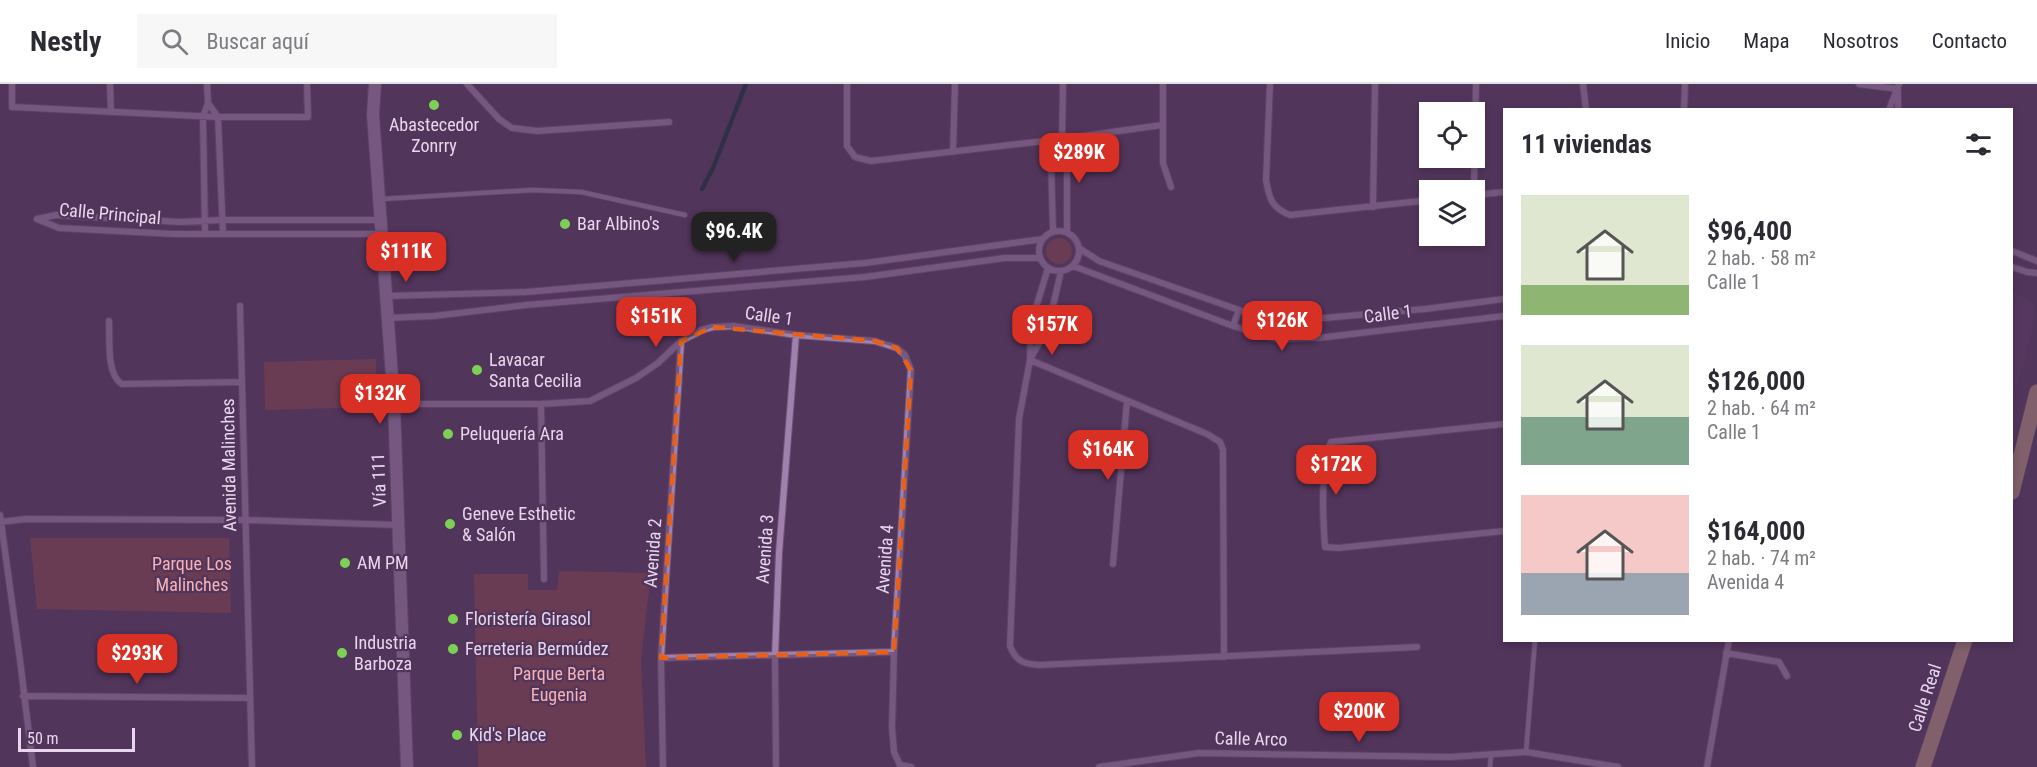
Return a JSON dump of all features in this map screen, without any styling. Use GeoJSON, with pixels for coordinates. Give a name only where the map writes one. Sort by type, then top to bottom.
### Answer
{"type":"FeatureCollection","features":[{"type":"Feature","properties":{"kind":"main road","name":"Vía 111"},"geometry":{"type":"LineString","coordinates":[[375,84],[373,115],[394,404],[407,767]]}},
{"type":"Feature","properties":{"kind":"main road"},"geometry":{"type":"LineString","coordinates":[[2015,470],[2037,392]]}},
{"type":"Feature","properties":{"kind":"main road","name":"Calle Real"},"geometry":{"type":"LineString","coordinates":[[1923,767],[1964,642]]}},
{"type":"Feature","properties":{"kind":"street"},"geometry":{"type":"LineString","coordinates":[[12,84],[12,107],[203,117],[308,117],[307,84]]}},
{"type":"Feature","properties":{"kind":"street"},"geometry":{"type":"LineString","coordinates":[[110,84],[111,112]]}},
{"type":"Feature","properties":{"kind":"street"},"geometry":{"type":"LineString","coordinates":[[205,234],[203,117],[208,103],[207,84]]}},
{"type":"Feature","properties":{"kind":"street"},"geometry":{"type":"LineString","coordinates":[[467,84],[499,119],[512,128],[537,131],[669,122]]}},
{"type":"Feature","properties":{"kind":"street"},"geometry":{"type":"LineString","coordinates":[[847,84],[847,146],[855,157],[871,161],[1162,125]]}},
{"type":"Feature","properties":{"kind":"street"},"geometry":{"type":"LineString","coordinates":[[953,152],[955,84]]}},
{"type":"Feature","properties":{"kind":"street"},"geometry":{"type":"LineString","coordinates":[[1063,84],[1062,139],[1067,158],[1067,232]]}},
{"type":"Feature","properties":{"kind":"street"},"geometry":{"type":"LineString","coordinates":[[1163,84],[1163,163],[1171,187]]}},
{"type":"Feature","properties":{"kind":"street"},"geometry":{"type":"LineString","coordinates":[[1270,84],[1266,180],[1269,195],[1280,211],[1290,215],[1419,201]]}},
{"type":"Feature","properties":{"kind":"street"},"geometry":{"type":"LineString","coordinates":[[1373,207],[1375,84]]}},
{"type":"Feature","properties":{"kind":"street"},"geometry":{"type":"LineString","coordinates":[[1474,180],[1476,84]]}},
{"type":"Feature","properties":{"kind":"street"},"geometry":{"type":"LineString","coordinates":[[1584,84],[1586,108]]}},
{"type":"Feature","properties":{"kind":"street"},"geometry":{"type":"LineString","coordinates":[[1684,108],[1685,84]]}},
{"type":"Feature","properties":{"kind":"street"},"geometry":{"type":"LineString","coordinates":[[1859,84],[1899,87]]}},
{"type":"Feature","properties":{"kind":"street"},"geometry":{"type":"LineString","coordinates":[[1891,108],[1899,87]]}},
{"type":"Feature","properties":{"kind":"street"},"geometry":{"type":"LineString","coordinates":[[1898,108],[1899,87]]}},
{"type":"Feature","properties":{"kind":"street"},"geometry":{"type":"LineString","coordinates":[[208,103],[218,117],[222,234]]}},
{"type":"Feature","properties":{"kind":"street"},"geometry":{"type":"LineString","coordinates":[[1053,231],[1051,161],[1062,139]]}},
{"type":"Feature","properties":{"kind":"street"},"geometry":{"type":"LineString","coordinates":[[1485,193],[1503,192]]}},
{"type":"Feature","properties":{"kind":"street","name":"Calle Principal"},"geometry":{"type":"LineString","coordinates":[[381,220],[180,222],[56,214],[37,219],[59,228],[173,234],[382,234]]}},
{"type":"Feature","properties":{"kind":"street"},"geometry":{"type":"LineString","coordinates":[[386,296],[526,292],[865,263],[1043,239],[1053,231],[1067,232],[1077,241],[1079,248],[1077,261],[1073,266],[1061,271],[1048,268],[1040,258],[1039,251],[1043,239]]}},
{"type":"Feature","properties":{"kind":"street","name":"Calle 1"},"geometry":{"type":"LineString","coordinates":[[1079,248],[1100,261],[1239,310],[1279,321],[1290,322],[1425,309],[1503,299]]}},
{"type":"Feature","properties":{"kind":"street"},"geometry":{"type":"LineString","coordinates":[[2013,251],[2037,261]]}},
{"type":"Feature","properties":{"kind":"street"},"geometry":{"type":"LineString","coordinates":[[387,318],[434,316],[526,305],[865,277],[1005,258],[1040,258]]}},
{"type":"Feature","properties":{"kind":"street"},"geometry":{"type":"LineString","coordinates":[[865,263],[865,277]]}},
{"type":"Feature","properties":{"kind":"street","name":"Calle 1"},"geometry":{"type":"LineString","coordinates":[[1073,266],[1233,326],[1276,339],[1289,340],[1503,316]]}},
{"type":"Feature","properties":{"kind":"street"},"geometry":{"type":"LineString","coordinates":[[2013,267],[2037,273]]}},
{"type":"Feature","properties":{"kind":"street"},"geometry":{"type":"LineString","coordinates":[[1048,268],[1031,324],[1030,360],[1019,419],[1010,646],[1015,658],[1026,665],[1039,665],[1417,647]]}},
{"type":"Feature","properties":{"kind":"street"},"geometry":{"type":"LineString","coordinates":[[1030,360],[1048,328],[1061,271]]}},
{"type":"Feature","properties":{"kind":"street"},"geometry":{"type":"LineString","coordinates":[[691,279],[692,291]]}},
{"type":"Feature","properties":{"kind":"street"},"geometry":{"type":"LineString","coordinates":[[526,292],[526,305]]}},
{"type":"Feature","properties":{"kind":"street","name":"Avenida Malinches"},"geometry":{"type":"LineString","coordinates":[[240,306],[252,767]]}},
{"type":"Feature","properties":{"kind":"street"},"geometry":{"type":"LineString","coordinates":[[1425,309],[1426,325]]}},
{"type":"Feature","properties":{"kind":"street"},"geometry":{"type":"LineString","coordinates":[[1233,326],[1239,310]]}},
{"type":"Feature","properties":{"kind":"street"},"geometry":{"type":"LineString","coordinates":[[109,321],[111,369],[117,381],[122,384],[242,382]]}},
{"type":"Feature","properties":{"kind":"street","name":"Calle 1"},"geometry":{"type":"LineString","coordinates":[[394,404],[541,404],[590,401],[636,378],[658,363],[681,342],[701,330],[713,327],[734,326],[796,335],[875,341],[897,348],[904,355]]}},
{"type":"Feature","properties":{"kind":"street","name":"Avenida 3"},"geometry":{"type":"LineString","coordinates":[[776,765],[775,656],[779,553],[796,335]]}},
{"type":"Feature","properties":{"kind":"street","name":"Avenida 2"},"geometry":{"type":"LineString","coordinates":[[663,767],[661,658],[681,342]]}},
{"type":"Feature","properties":{"kind":"street","name":"Avenida 4"},"geometry":{"type":"LineString","coordinates":[[904,355],[911,370],[911,391],[894,652],[892,727],[894,752],[900,765],[911,767]]}},
{"type":"Feature","properties":{"kind":"street"},"geometry":{"type":"LineString","coordinates":[[1030,360],[1220,442],[1223,460],[1224,657]]}},
{"type":"Feature","properties":{"kind":"street"},"geometry":{"type":"LineString","coordinates":[[1113,564],[1127,400]]}},
{"type":"Feature","properties":{"kind":"street"},"geometry":{"type":"LineString","coordinates":[[541,404],[544,579]]}},
{"type":"Feature","properties":{"kind":"street"},"geometry":{"type":"LineString","coordinates":[[1503,424],[1331,442],[1326,455],[1325,547],[1367,546],[1503,531]]}},
{"type":"Feature","properties":{"kind":"street"},"geometry":{"type":"LineString","coordinates":[[0,515],[33,767]]}},
{"type":"Feature","properties":{"kind":"street"},"geometry":{"type":"LineString","coordinates":[[0,522],[26,519],[245,520],[398,525]]}},
{"type":"Feature","properties":{"kind":"street"},"geometry":{"type":"LineString","coordinates":[[1707,767],[1729,642]]}},
{"type":"Feature","properties":{"kind":"street"},"geometry":{"type":"LineString","coordinates":[[661,658],[894,652]]}},
{"type":"Feature","properties":{"kind":"street"},"geometry":{"type":"LineString","coordinates":[[1726,653],[1779,662],[1787,676]]}},
{"type":"Feature","properties":{"kind":"street"},"geometry":{"type":"LineString","coordinates":[[23,696],[250,698]]}},
{"type":"Feature","properties":{"kind":"street","name":"Calle Arco"},"geometry":{"type":"LineString","coordinates":[[1099,767],[1199,753],[1450,757],[1526,752],[1618,767]]}},
{"type":"Feature","properties":{"kind":"lane"},"geometry":{"type":"LineString","coordinates":[[380,199],[532,190],[581,192],[685,215]]}},
{"type":"Feature","properties":{"kind":"lane"},"geometry":{"type":"LineString","coordinates":[[1526,752],[1535,642]]}},
{"type":"Feature","properties":{"kind":"lane"},"geometry":{"type":"LineString","coordinates":[[1491,754],[1491,767]]}},
{"type":"Feature","properties":{"kind":"highlighted area"},"geometry":{"type":"Polygon","coordinates":[[[713,327],[875,341],[897,348],[911,370],[894,652],[661,658],[681,341],[713,327]]]}},
{"type":"Feature","properties":{"kind":"shaded area"},"geometry":{"type":"Polygon","coordinates":[[[2013,292],[2035,303],[2032,331],[2013,401],[2013,292]]]}},
{"type":"Feature","properties":{"kind":"green space"},"geometry":{"type":"Polygon","coordinates":[[[1059,238],[1068,242],[1072,251],[1068,260],[1059,264],[1050,260],[1046,251],[1050,242],[1059,238]]]}},
{"type":"Feature","properties":{"kind":"green space"},"geometry":{"type":"Polygon","coordinates":[[[376,359],[377,407],[265,410],[264,362],[376,359]]]}},
{"type":"Feature","properties":{"kind":"green space","name":"Parque Los Malinches"},"geometry":{"type":"Polygon","coordinates":[[[30,538],[229,538],[231,613],[37,609],[30,538]]]}},
{"type":"Feature","properties":{"kind":"green space","name":"Parque Berta Eugenia"},"geometry":{"type":"Polygon","coordinates":[[[559,571],[651,573],[641,659],[646,767],[478,767],[474,574],[528,574],[528,590],[557,590],[559,571]]]}},
{"type":"Feature","properties":{"kind":"waterway"},"geometry":{"type":"LineString","coordinates":[[702,189],[713,168],[746,84]]}},
{"type":"Feature","properties":{"kind":"place","name":"Abastecedor Zonrry"},"geometry":{"type":"Point","coordinates":[434,105]}},
{"type":"Feature","properties":{"kind":"place","name":"Bar Albino's"},"geometry":{"type":"Point","coordinates":[565,224]}},
{"type":"Feature","properties":{"kind":"place","name":"Lavacar Santa Cecilia"},"geometry":{"type":"Point","coordinates":[477,370]}},
{"type":"Feature","properties":{"kind":"place","name":"Peluquería Ara"},"geometry":{"type":"Point","coordinates":[448,434]}},
{"type":"Feature","properties":{"kind":"place","name":"Geneve Esthetic & Salón"},"geometry":{"type":"Point","coordinates":[450,524]}},
{"type":"Feature","properties":{"kind":"place","name":"AM PM"},"geometry":{"type":"Point","coordinates":[345,563]}},
{"type":"Feature","properties":{"kind":"place","name":"Floristería Girasol"},"geometry":{"type":"Point","coordinates":[453,619]}},
{"type":"Feature","properties":{"kind":"place","name":"Ferreteria Bermúdez"},"geometry":{"type":"Point","coordinates":[453,649]}},
{"type":"Feature","properties":{"kind":"place","name":"Industria Barboza"},"geometry":{"type":"Point","coordinates":[342,653]}},
{"type":"Feature","properties":{"kind":"place","name":"Kid's Place"},"geometry":{"type":"Point","coordinates":[457,735]}}]}
